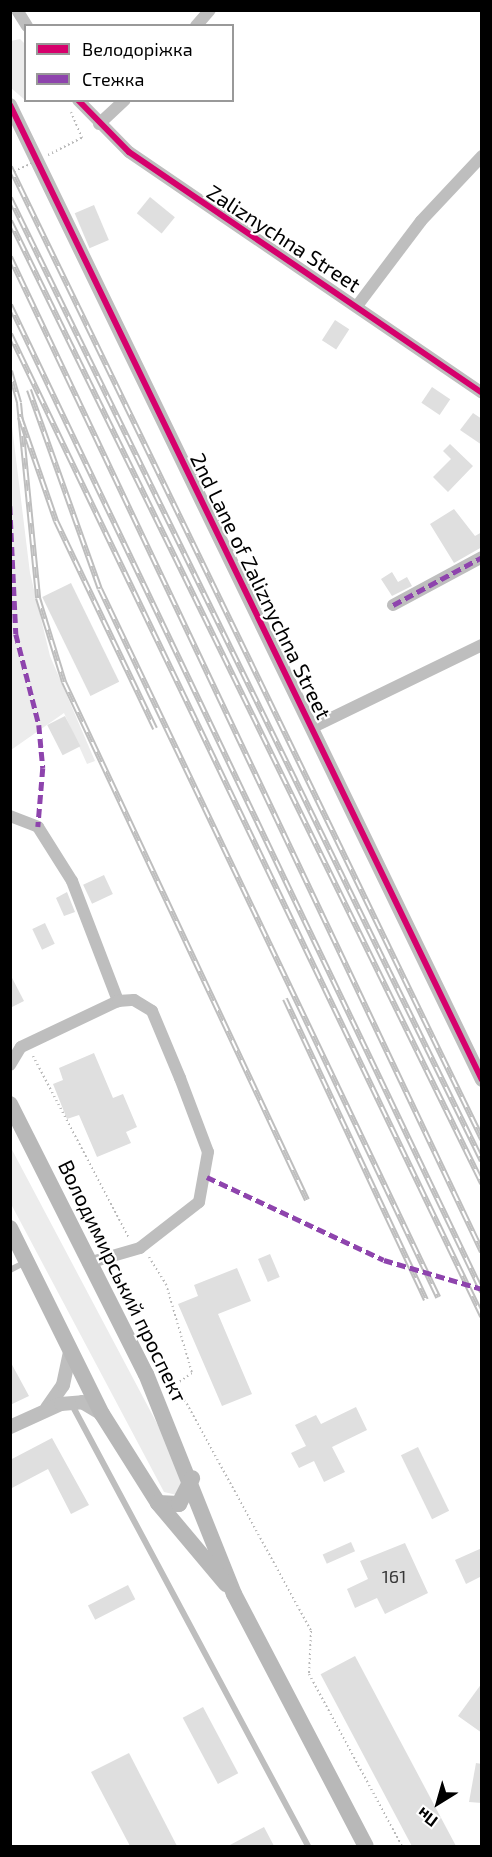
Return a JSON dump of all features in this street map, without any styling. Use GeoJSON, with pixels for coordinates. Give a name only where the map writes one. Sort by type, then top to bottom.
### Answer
{"type":"FeatureCollection","features":[{"type":"Feature","properties":{"kind":"main road","name":"Володимирський проспект"},"geometry":{"type":"LineString","coordinates":[[10,1104],[192,1479],[234,1594],[366,1846]]}},
{"type":"Feature","properties":{"kind":"main road","name":"Володимирський проспект"},"geometry":{"type":"LineString","coordinates":[[10,1228],[102,1414],[158,1503],[234,1594]]}},
{"type":"Feature","properties":{"kind":"main road"},"geometry":{"type":"LineString","coordinates":[[158,1503],[179,1504],[192,1479]]}},
{"type":"Feature","properties":{"kind":"street"},"geometry":{"type":"LineString","coordinates":[[17,10],[26,24]]}},
{"type":"Feature","properties":{"kind":"street"},"geometry":{"type":"LineString","coordinates":[[198,24],[210,10]]}},
{"type":"Feature","properties":{"kind":"street","name":"Zaliznychna Street"},"geometry":{"type":"LineString","coordinates":[[80,102],[129,152],[215,214],[357,306],[482,393]]}},
{"type":"Feature","properties":{"kind":"street"},"geometry":{"type":"LineString","coordinates":[[99,124],[123,102]]}},
{"type":"Feature","properties":{"kind":"street","name":"2nd Lane of Zaliznychna Street"},"geometry":{"type":"LineString","coordinates":[[10,105],[482,1080]]}},
{"type":"Feature","properties":{"kind":"street"},"geometry":{"type":"LineString","coordinates":[[357,306],[421,221],[482,156]]}},
{"type":"Feature","properties":{"kind":"street"},"geometry":{"type":"LineString","coordinates":[[393,605],[482,557]]}},
{"type":"Feature","properties":{"kind":"street"},"geometry":{"type":"LineString","coordinates":[[311,728],[482,645]]}},
{"type":"Feature","properties":{"kind":"street"},"geometry":{"type":"LineString","coordinates":[[10,816],[38,827],[72,881],[118,1001]]}},
{"type":"Feature","properties":{"kind":"street"},"geometry":{"type":"LineString","coordinates":[[10,1065],[21,1047],[118,1001],[134,1000],[152,1011],[208,1152],[199,1202],[140,1248],[88,1263]]}},
{"type":"Feature","properties":{"kind":"street"},"geometry":{"type":"LineString","coordinates":[[45,1409],[63,1385],[70,1352]]}},
{"type":"Feature","properties":{"kind":"street"},"geometry":{"type":"LineString","coordinates":[[63,1385],[71,1403]]}},
{"type":"Feature","properties":{"kind":"street"},"geometry":{"type":"LineString","coordinates":[[10,1427],[45,1409],[71,1403],[102,1414]]}},
{"type":"Feature","properties":{"kind":"lane"},"geometry":{"type":"LineString","coordinates":[[10,1270],[27,1262]]}},
{"type":"Feature","properties":{"kind":"lane"},"geometry":{"type":"LineString","coordinates":[[71,1403],[308,1846]]}},
{"type":"Feature","properties":{"kind":"path"},"geometry":{"type":"LineString","coordinates":[[10,173],[81,138],[72,119]]}},
{"type":"Feature","properties":{"kind":"path"},"geometry":{"type":"LineString","coordinates":[[21,1047],[34,1057],[110,1210],[166,1284],[192,1373],[176,1384],[311,1631],[309,1674],[402,1846]]}},
{"type":"Feature","properties":{"kind":"shaded area"},"geometry":{"type":"Polygon","coordinates":[[[20,39],[24,43],[24,99],[11,88],[11,41],[20,39]]]}},
{"type":"Feature","properties":{"kind":"shaded area"},"geometry":{"type":"Polygon","coordinates":[[[10,410],[30,573],[50,656],[95,761],[87,764],[64,713],[11,750],[10,410]]]}},
{"type":"Feature","properties":{"kind":"shaded area"},"geometry":{"type":"Polygon","coordinates":[[[10,1146],[188,1482],[181,1496],[164,1492],[11,1204],[10,1146]]]}},
{"type":"Feature","properties":{"kind":"building"},"geometry":{"type":"Polygon","coordinates":[[[150,197],[175,217],[162,233],[137,213],[150,197]]]}},
{"type":"Feature","properties":{"kind":"building"},"geometry":{"type":"Polygon","coordinates":[[[94,205],[109,240],[90,248],[75,213],[94,205]]]}},
{"type":"Feature","properties":{"kind":"building"},"geometry":{"type":"Polygon","coordinates":[[[335,320],[349,329],[336,349],[322,340],[335,320]]]}},
{"type":"Feature","properties":{"kind":"building"},"geometry":{"type":"Polygon","coordinates":[[[432,387],[450,399],[440,415],[421,403],[432,387]]]}},
{"type":"Feature","properties":{"kind":"building"},"geometry":{"type":"Polygon","coordinates":[[[473,413],[482,419],[482,445],[460,430],[473,413]]]}},
{"type":"Feature","properties":{"kind":"building"},"geometry":{"type":"Polygon","coordinates":[[[450,444],[473,466],[448,492],[433,477],[451,459],[443,451],[450,444]]]}},
{"type":"Feature","properties":{"kind":"building"},"geometry":{"type":"Polygon","coordinates":[[[454,509],[475,536],[482,532],[482,547],[454,563],[430,524],[454,509]]]}},
{"type":"Feature","properties":{"kind":"building"},"geometry":{"type":"Polygon","coordinates":[[[392,572],[398,582],[407,577],[412,586],[392,596],[381,579],[392,572]]]}},
{"type":"Feature","properties":{"kind":"building"},"geometry":{"type":"Polygon","coordinates":[[[71,583],[119,682],[90,696],[42,597],[71,583]]]}},
{"type":"Feature","properties":{"kind":"building"},"geometry":{"type":"Polygon","coordinates":[[[65,716],[80,746],[63,755],[47,725],[65,716]]]}},
{"type":"Feature","properties":{"kind":"building"},"geometry":{"type":"Polygon","coordinates":[[[104,875],[113,894],[92,904],[83,885],[104,875]]]}},
{"type":"Feature","properties":{"kind":"building"},"geometry":{"type":"Polygon","coordinates":[[[67,892],[75,912],[64,916],[56,898],[67,892]]]}},
{"type":"Feature","properties":{"kind":"building"},"geometry":{"type":"Polygon","coordinates":[[[45,923],[55,944],[42,950],[32,929],[45,923]]]}},
{"type":"Feature","properties":{"kind":"building"},"geometry":{"type":"Polygon","coordinates":[[[10,974],[24,1001],[10,1008],[10,974]]]}},
{"type":"Feature","properties":{"kind":"building"},"geometry":{"type":"Polygon","coordinates":[[[94,1053],[113,1098],[123,1094],[137,1127],[126,1132],[131,1143],[97,1157],[79,1115],[67,1119],[53,1084],[63,1080],[59,1068],[94,1053]]]}},
{"type":"Feature","properties":{"kind":"building"},"geometry":{"type":"Polygon","coordinates":[[[270,1254],[280,1277],[268,1282],[258,1259],[270,1254]]]}},
{"type":"Feature","properties":{"kind":"building"},"geometry":{"type":"Polygon","coordinates":[[[237,1268],[251,1301],[218,1314],[252,1394],[222,1406],[178,1304],[198,1296],[194,1285],[237,1268]]]}},
{"type":"Feature","properties":{"kind":"building"},"geometry":{"type":"Polygon","coordinates":[[[10,1361],[29,1396],[10,1405],[10,1361]]]}},
{"type":"Feature","properties":{"kind":"building"},"geometry":{"type":"Polygon","coordinates":[[[356,1407],[367,1430],[332,1447],[345,1472],[324,1482],[314,1461],[299,1468],[291,1453],[306,1446],[295,1425],[316,1415],[321,1424],[356,1407]]]}},
{"type":"Feature","properties":{"kind":"building"},"geometry":{"type":"Polygon","coordinates":[[[52,1438],[89,1505],[71,1514],[48,1469],[10,1489],[10,1460],[52,1438]]]}},
{"type":"Feature","properties":{"kind":"building"},"geometry":{"type":"Polygon","coordinates":[[[418,1447],[449,1511],[432,1519],[401,1455],[418,1447]]]}},
{"type":"Feature","properties":{"kind":"building"},"geometry":{"type":"Polygon","coordinates":[[[351,1542],[355,1551],[327,1564],[323,1555],[351,1542]]]}},
{"type":"Feature","properties":{"kind":"building"},"geometry":{"type":"Polygon","coordinates":[[[405,1543],[428,1593],[385,1614],[377,1598],[355,1608],[347,1589],[368,1579],[360,1561],[405,1543]]]}},
{"type":"Feature","properties":{"kind":"building"},"geometry":{"type":"Polygon","coordinates":[[[482,1548],[482,1576],[466,1584],[455,1560],[482,1548]]]}},
{"type":"Feature","properties":{"kind":"building"},"geometry":{"type":"Polygon","coordinates":[[[128,1585],[135,1599],[95,1620],[88,1605],[128,1585]]]}},
{"type":"Feature","properties":{"kind":"building"},"geometry":{"type":"Polygon","coordinates":[[[355,1656],[455,1845],[412,1846],[321,1674],[355,1656]]]}},
{"type":"Feature","properties":{"kind":"building"},"geometry":{"type":"Polygon","coordinates":[[[482,1683],[482,1733],[458,1716],[482,1683]]]}},
{"type":"Feature","properties":{"kind":"building"},"geometry":{"type":"Polygon","coordinates":[[[203,1707],[238,1773],[218,1784],[183,1718],[203,1707]]]}},
{"type":"Feature","properties":{"kind":"building"},"geometry":{"type":"Polygon","coordinates":[[[129,1753],[177,1846],[130,1846],[91,1772],[129,1753]]]}},
{"type":"Feature","properties":{"kind":"building"},"geometry":{"type":"Polygon","coordinates":[[[476,1763],[482,1764],[482,1803],[469,1802],[476,1763]]]}},
{"type":"Feature","properties":{"kind":"building"},"geometry":{"type":"Polygon","coordinates":[[[264,1827],[274,1846],[228,1846],[264,1827]]]}},
{"type":"Feature","properties":{"kind":"railway"},"geometry":{"type":"LineString","coordinates":[[10,167],[482,1139]]}},
{"type":"Feature","properties":{"kind":"railway"},"geometry":{"type":"LineString","coordinates":[[10,198],[482,1161]]}},
{"type":"Feature","properties":{"kind":"railway"},"geometry":{"type":"LineString","coordinates":[[10,221],[482,1183]]}},
{"type":"Feature","properties":{"kind":"railway"},"geometry":{"type":"LineString","coordinates":[[10,257],[482,1252]]}},
{"type":"Feature","properties":{"kind":"railway"},"geometry":{"type":"LineString","coordinates":[[10,305],[482,1292]]}},
{"type":"Feature","properties":{"kind":"railway"},"geometry":{"type":"LineString","coordinates":[[10,334],[482,1316]]}},
{"type":"Feature","properties":{"kind":"railway"},"geometry":{"type":"LineString","coordinates":[[10,371],[19,403],[38,598],[64,682],[307,1200]]}},
{"type":"Feature","properties":{"kind":"railway"},"geometry":{"type":"LineString","coordinates":[[29,390],[100,589],[438,1297]]}},
{"type":"Feature","properties":{"kind":"railway"},"geometry":{"type":"LineString","coordinates":[[20,417],[56,521],[155,729]]}},
{"type":"Feature","properties":{"kind":"railway"},"geometry":{"type":"LineString","coordinates":[[285,999],[426,1300]]}},
{"type":"Feature","properties":{"kind":"marked path"},"geometry":{"type":"LineString","coordinates":[[10,506],[16,634],[39,725],[43,768],[38,827]]}},
{"type":"Feature","properties":{"kind":"marked path"},"geometry":{"type":"LineString","coordinates":[[393,605],[482,557]]}},
{"type":"Feature","properties":{"kind":"marked path"},"geometry":{"type":"LineString","coordinates":[[207,1177],[384,1260],[482,1289]]}},
{"type":"Feature","properties":{"kind":"cycle path"},"geometry":{"type":"LineString","coordinates":[[80,102],[129,152],[482,393]]}},
{"type":"Feature","properties":{"kind":"cycle path"},"geometry":{"type":"LineString","coordinates":[[10,105],[482,1080]]}}]}
